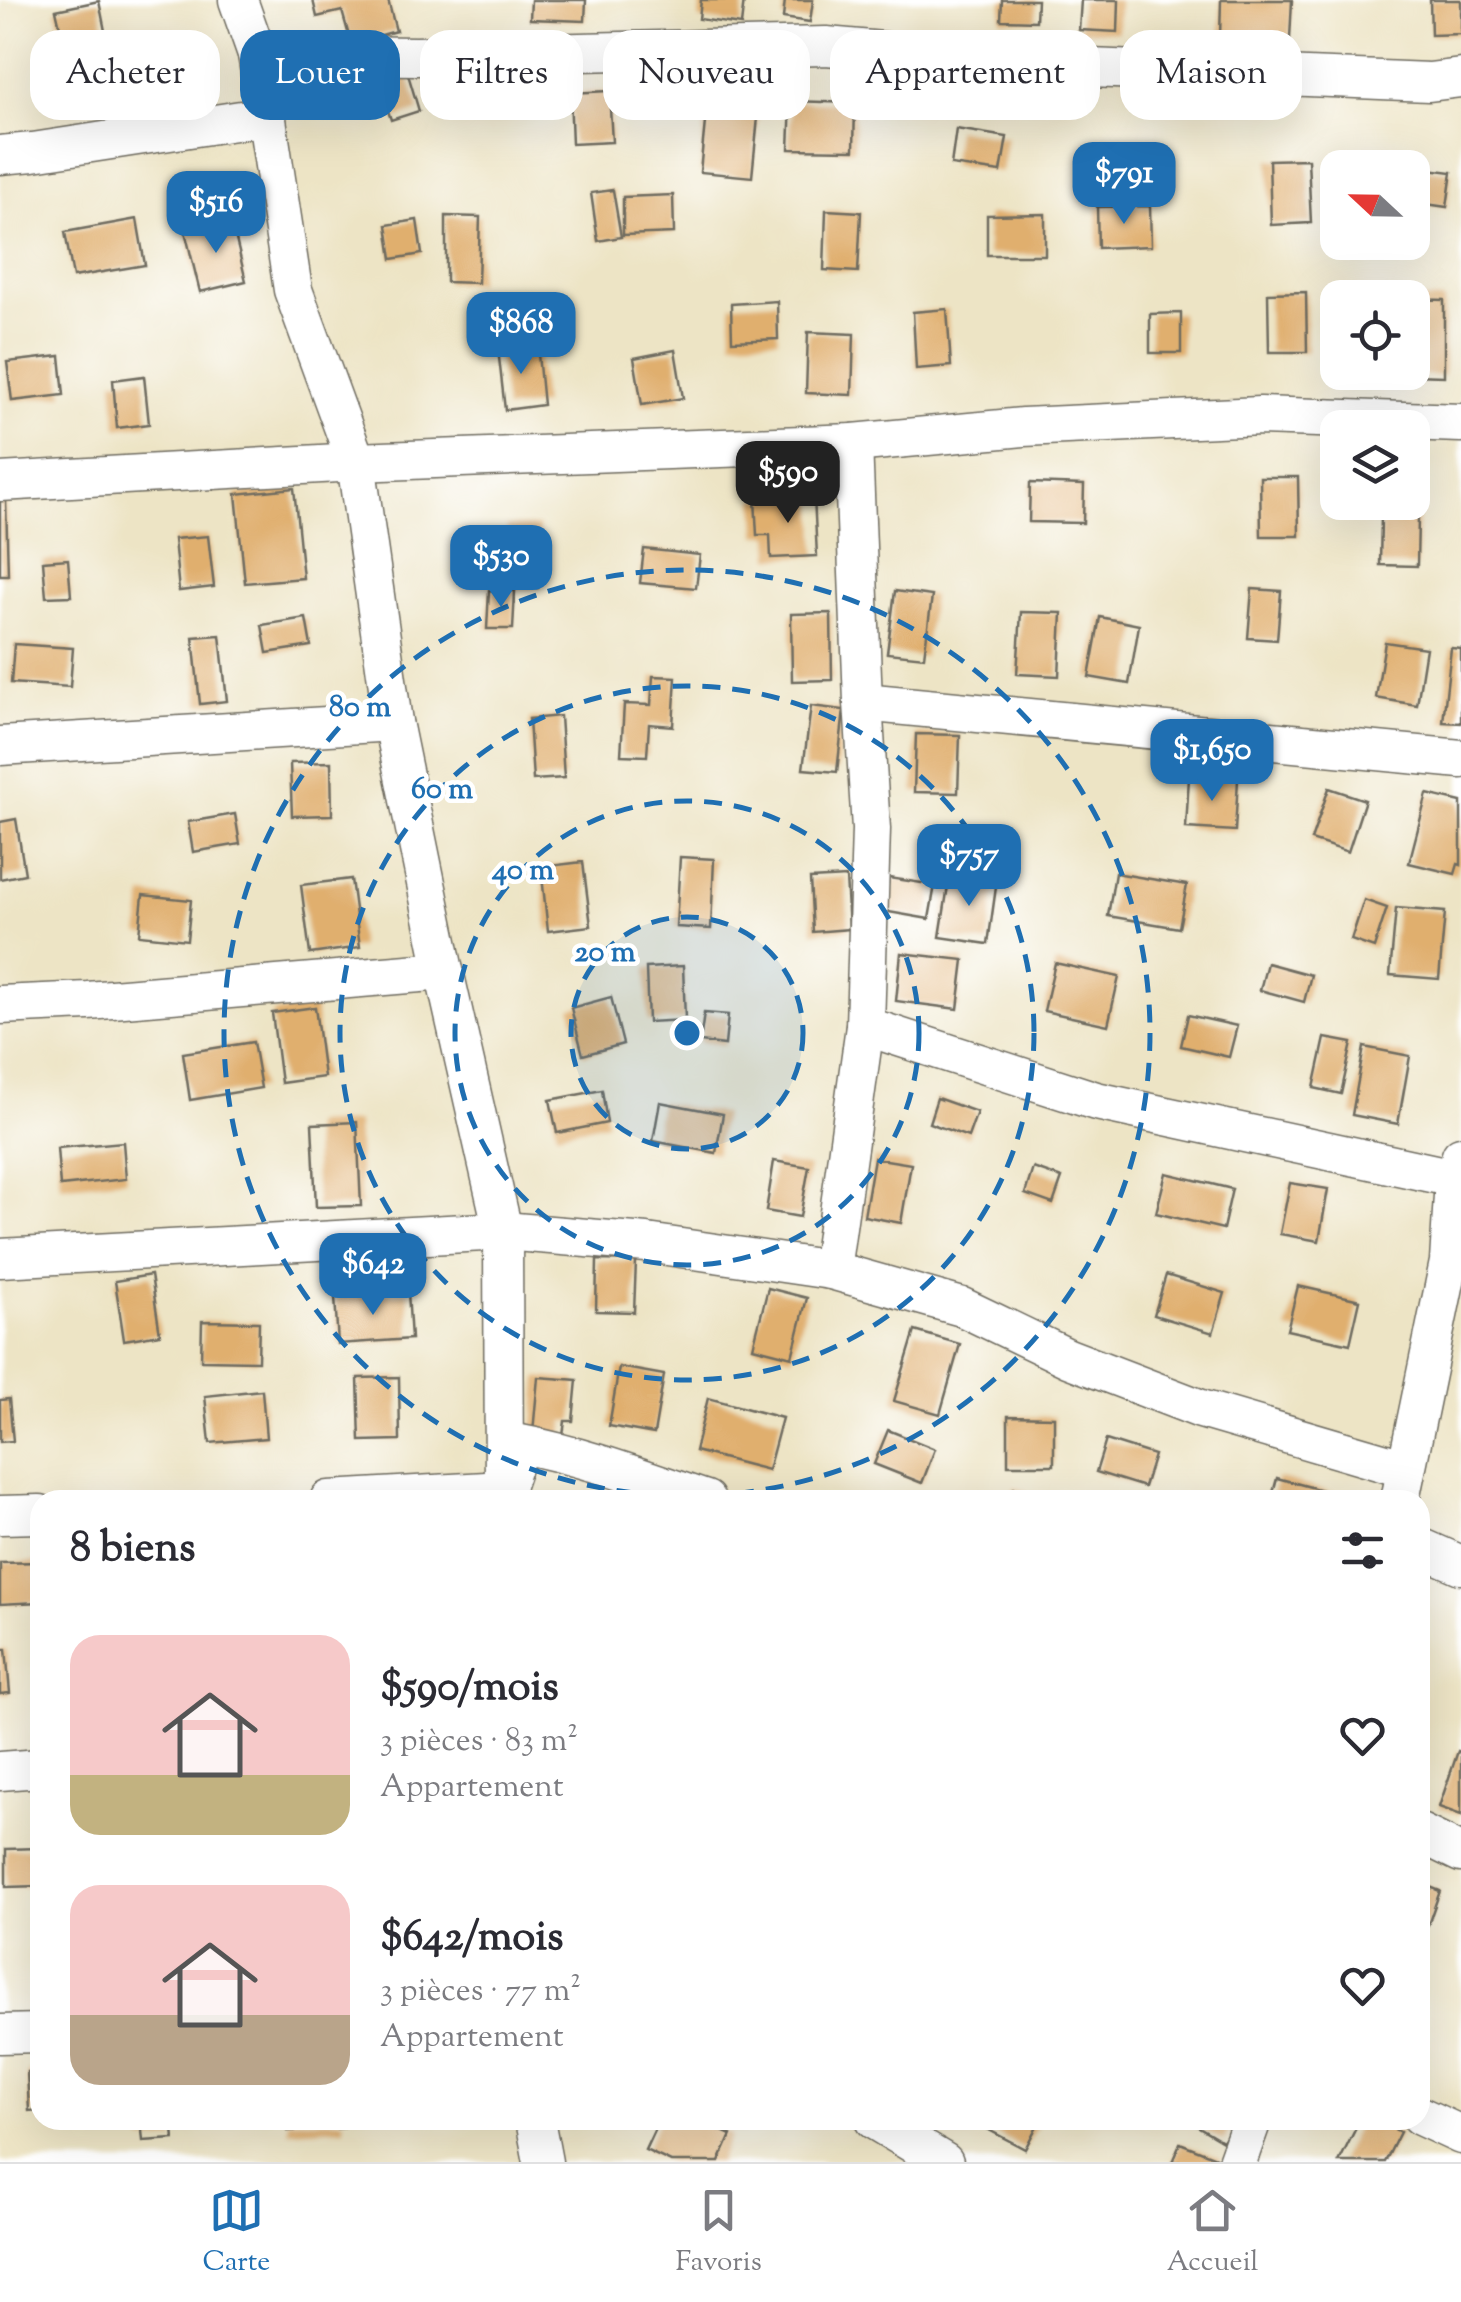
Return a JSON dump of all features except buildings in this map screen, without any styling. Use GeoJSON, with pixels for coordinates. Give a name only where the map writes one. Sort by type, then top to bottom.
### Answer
{"type":"FeatureCollection","features":[{"type":"Feature","properties":{"kind":"street"},"geometry":{"type":"LineString","coordinates":[[238,0],[249,30]]}},
{"type":"Feature","properties":{"kind":"street"},"geometry":{"type":"LineString","coordinates":[[400,56],[826,46],[1066,68],[1429,82],[1461,78]]}},
{"type":"Feature","properties":{"kind":"street"},"geometry":{"type":"LineString","coordinates":[[0,155],[241,120]]}},
{"type":"Feature","properties":{"kind":"street"},"geometry":{"type":"LineString","coordinates":[[268,120],[292,290],[356,462],[393,722],[503,1230],[504,1490]]}},
{"type":"Feature","properties":{"kind":"street"},"geometry":{"type":"LineString","coordinates":[[0,482],[356,462],[853,443],[1023,427],[1260,416],[1461,423]]}},
{"type":"Feature","properties":{"kind":"street"},"geometry":{"type":"LineString","coordinates":[[831,1270],[865,1026],[870,829],[853,443]]}},
{"type":"Feature","properties":{"kind":"street"},"geometry":{"type":"LineString","coordinates":[[862,702],[1461,759]]}},
{"type":"Feature","properties":{"kind":"street"},"geometry":{"type":"LineString","coordinates":[[0,746],[393,722]]}},
{"type":"Feature","properties":{"kind":"street"},"geometry":{"type":"LineString","coordinates":[[0,1005],[444,971]]}},
{"type":"Feature","properties":{"kind":"street"},"geometry":{"type":"LineString","coordinates":[[0,1258],[503,1230],[647,1243],[831,1270],[962,1306],[1068,1358],[1403,1485],[1455,1264],[1458,1167],[1096,1100],[865,1026]]}},
{"type":"Feature","properties":{"kind":"street"},"geometry":{"type":"LineString","coordinates":[[506,1490],[520,1444],[554,1450],[677,1490]]}},
{"type":"Feature","properties":{"kind":"street"},"geometry":{"type":"LineString","coordinates":[[0,1515],[30,1514]]}},
{"type":"Feature","properties":{"kind":"street"},"geometry":{"type":"LineString","coordinates":[[1430,1550],[1461,1564]]}},
{"type":"Feature","properties":{"kind":"street"},"geometry":{"type":"LineString","coordinates":[[0,1771],[30,1769]]}},
{"type":"Feature","properties":{"kind":"street"},"geometry":{"type":"LineString","coordinates":[[1430,1838],[1461,1853]]}},
{"type":"Feature","properties":{"kind":"street"},"geometry":{"type":"LineString","coordinates":[[0,2034],[30,2033]]}},
{"type":"Feature","properties":{"kind":"street"},"geometry":{"type":"LineString","coordinates":[[1430,2121],[1461,2135]]}},
{"type":"Feature","properties":{"kind":"street"},"geometry":{"type":"LineString","coordinates":[[536,2130],[543,2162]]}},
{"type":"Feature","properties":{"kind":"street"},"geometry":{"type":"LineString","coordinates":[[891,2130],[944,2162]]}},
{"type":"Feature","properties":{"kind":"street"},"geometry":{"type":"LineString","coordinates":[[1238,2162],[1249,2130]]}}]}
